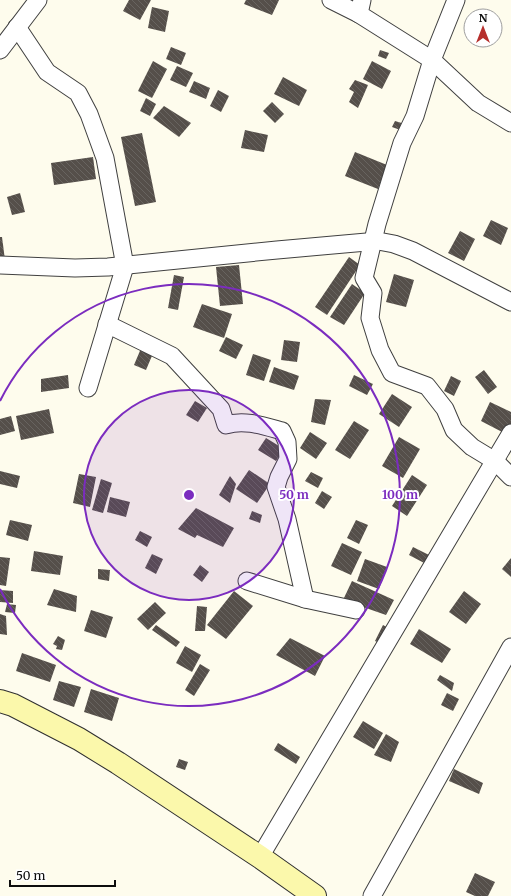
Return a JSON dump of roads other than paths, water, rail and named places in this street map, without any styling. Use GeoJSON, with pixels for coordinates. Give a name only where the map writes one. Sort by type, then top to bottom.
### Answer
{"type":"FeatureCollection","features":[{"type":"Feature","properties":{"kind":"main road"},"geometry":{"type":"LineString","coordinates":[[0,701],[13,705],[79,739],[156,787],[315,896]]}},
{"type":"Feature","properties":{"kind":"street"},"geometry":{"type":"LineString","coordinates":[[0,50],[38,0]]}},
{"type":"Feature","properties":{"kind":"street"},"geometry":{"type":"LineString","coordinates":[[331,0],[360,7],[432,60],[478,103],[511,123]]}},
{"type":"Feature","properties":{"kind":"street"},"geometry":{"type":"LineString","coordinates":[[456,0],[432,60],[415,116],[402,143],[372,242],[364,278],[373,293],[370,318],[380,350],[392,373],[426,386],[445,409],[454,430],[472,447],[495,461],[511,477]]}},
{"type":"Feature","properties":{"kind":"street"},"geometry":{"type":"LineString","coordinates":[[17,27],[47,72],[78,93],[89,114],[105,158],[125,266],[88,388]]}},
{"type":"Feature","properties":{"kind":"street"},"geometry":{"type":"LineString","coordinates":[[0,265],[91,268],[125,266],[277,250],[372,242],[394,244],[413,251],[511,302]]}},
{"type":"Feature","properties":{"kind":"street"},"geometry":{"type":"LineString","coordinates":[[107,324],[172,356],[221,408],[226,425],[235,422],[259,425],[282,431],[287,442],[288,459],[276,487],[287,519],[296,563],[304,591],[304,599]]}},
{"type":"Feature","properties":{"kind":"street"},"geometry":{"type":"LineString","coordinates":[[260,857],[511,433]]}},
{"type":"Feature","properties":{"kind":"street"},"geometry":{"type":"LineString","coordinates":[[246,581],[304,599],[356,610]]}},
{"type":"Feature","properties":{"kind":"street"},"geometry":{"type":"LineString","coordinates":[[372,896],[511,647]]}}]}
